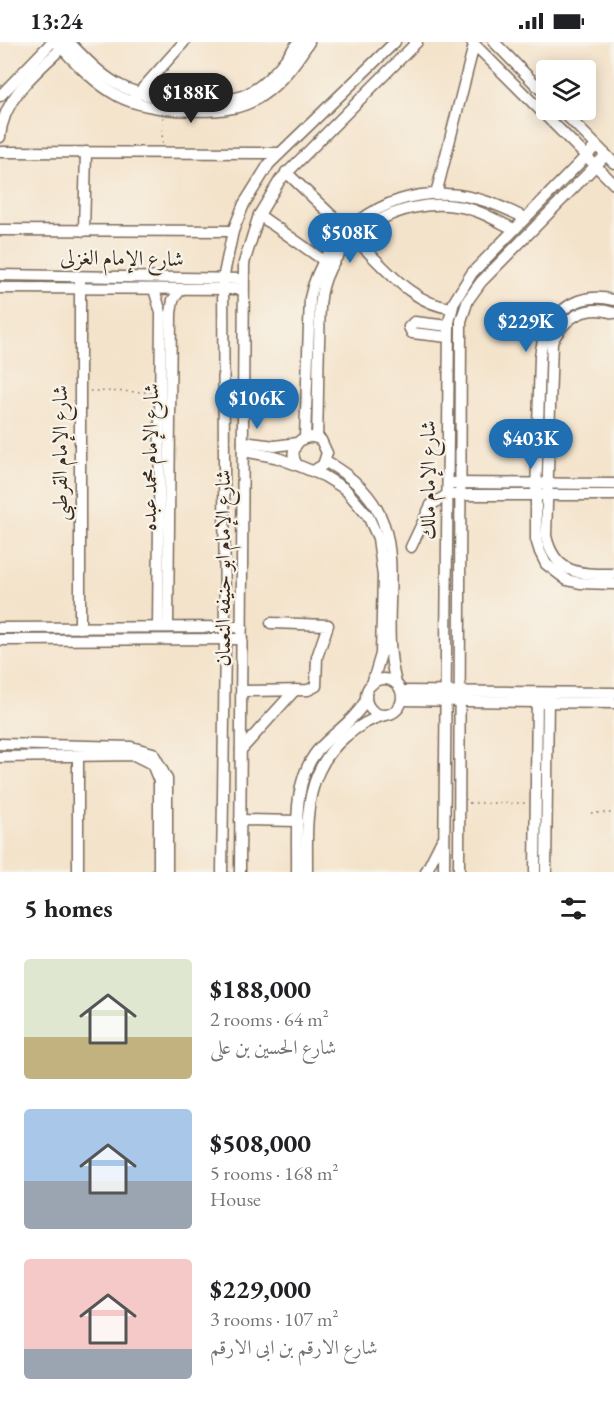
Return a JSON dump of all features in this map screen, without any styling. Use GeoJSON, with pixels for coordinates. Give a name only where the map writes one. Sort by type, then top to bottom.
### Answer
{"type":"FeatureCollection","features":[{"type":"Feature","properties":{"kind":"street"},"geometry":{"type":"LineString","coordinates":[[0,96],[52,42]]}},
{"type":"Feature","properties":{"kind":"street"},"geometry":{"type":"LineString","coordinates":[[135,97],[184,42]]}},
{"type":"Feature","properties":{"kind":"street"},"geometry":{"type":"LineString","coordinates":[[160,104],[234,99],[247,94],[267,78],[298,42]]}},
{"type":"Feature","properties":{"kind":"street"},"geometry":{"type":"LineString","coordinates":[[0,137],[2,115],[17,93],[64,43],[135,97],[160,104],[214,109],[253,102],[278,82],[309,42]]}},
{"type":"Feature","properties":{"kind":"street","name":"شارع الإمام ابو حنيفه النعمان"},"geometry":{"type":"LineString","coordinates":[[222,872],[225,640],[223,284],[233,231],[259,178],[280,153],[395,42]]}},
{"type":"Feature","properties":{"kind":"street","name":"شارع الإمام ابو حنيفه النعمان"},"geometry":{"type":"LineString","coordinates":[[240,872],[243,284],[248,246],[259,215],[286,172],[417,42]]}},
{"type":"Feature","properties":{"kind":"street"},"geometry":{"type":"LineString","coordinates":[[494,42],[536,85]]}},
{"type":"Feature","properties":{"kind":"street"},"geometry":{"type":"LineString","coordinates":[[473,43],[614,183]]}},
{"type":"Feature","properties":{"kind":"street"},"geometry":{"type":"LineString","coordinates":[[436,194],[473,43]]}},
{"type":"Feature","properties":{"kind":"street"},"geometry":{"type":"LineString","coordinates":[[571,120],[610,159]]}},
{"type":"Feature","properties":{"kind":"street","name":"شارع الإمام مالك"},"geometry":{"type":"LineString","coordinates":[[444,872],[448,331],[452,308],[472,273],[596,146]]}},
{"type":"Feature","properties":{"kind":"street"},"geometry":{"type":"LineString","coordinates":[[0,152],[280,153]]}},
{"type":"Feature","properties":{"kind":"street"},"geometry":{"type":"LineString","coordinates":[[84,231],[86,152]]}},
{"type":"Feature","properties":{"kind":"street","name":"شارع الإمام مالك"},"geometry":{"type":"LineString","coordinates":[[459,872],[459,342],[461,321],[468,300],[481,282],[596,166],[610,159]]}},
{"type":"Feature","properties":{"kind":"street"},"geometry":{"type":"LineString","coordinates":[[286,172],[418,298],[434,305],[452,308]]}},
{"type":"Feature","properties":{"kind":"street"},"geometry":{"type":"LineString","coordinates":[[297,465],[293,452],[301,440],[310,298],[316,274],[323,260],[384,206],[409,197],[436,194],[484,200],[525,218]]}},
{"type":"Feature","properties":{"kind":"street"},"geometry":{"type":"LineString","coordinates":[[326,462],[326,448],[317,438],[320,298],[332,265],[351,234],[403,209],[430,205],[470,208],[514,229]]}},
{"type":"Feature","properties":{"kind":"street"},"geometry":{"type":"LineString","coordinates":[[259,215],[323,260]]}},
{"type":"Feature","properties":{"kind":"street"},"geometry":{"type":"LineString","coordinates":[[0,230],[233,231]]}},
{"type":"Feature","properties":{"kind":"street","name":"شارع الإمام الغزلى"},"geometry":{"type":"LineString","coordinates":[[0,275],[154,289],[181,289],[223,284]]}},
{"type":"Feature","properties":{"kind":"street","name":"شارع الإمام الغزلى"},"geometry":{"type":"LineString","coordinates":[[0,288],[80,283],[243,284]]}},
{"type":"Feature","properties":{"kind":"street","name":"شارع الإمام القرطبى"},"geometry":{"type":"LineString","coordinates":[[80,283],[80,628]]}},
{"type":"Feature","properties":{"kind":"street","name":"شارع الإمام محمد عبده"},"geometry":{"type":"LineString","coordinates":[[154,289],[160,306],[160,392],[164,482]]}},
{"type":"Feature","properties":{"kind":"street","name":"شارع الإمام محمد عبده"},"geometry":{"type":"LineString","coordinates":[[163,627],[164,482],[171,313],[173,300],[181,289]]}},
{"type":"Feature","properties":{"kind":"street"},"geometry":{"type":"LineString","coordinates":[[614,300],[602,297],[585,298],[565,308],[553,319],[541,347],[544,386],[542,496],[546,536],[555,558],[563,567],[576,573],[614,574]]}},
{"type":"Feature","properties":{"kind":"street"},"geometry":{"type":"LineString","coordinates":[[544,386],[550,352],[562,326],[580,312],[603,310],[614,313]]}},
{"type":"Feature","properties":{"kind":"street"},"geometry":{"type":"LineString","coordinates":[[243,447],[275,447],[317,438]]}},
{"type":"Feature","properties":{"kind":"street"},"geometry":{"type":"LineString","coordinates":[[243,447],[297,465],[304,470],[313,471],[335,482],[354,497],[368,516],[378,538],[383,576],[381,654],[366,700],[352,719],[320,748],[309,764],[301,790],[297,872]]}},
{"type":"Feature","properties":{"kind":"street"},"geometry":{"type":"LineString","coordinates":[[313,471],[326,462]]}},
{"type":"Feature","properties":{"kind":"street"},"geometry":{"type":"LineString","coordinates":[[307,872],[307,822],[310,793],[316,774],[327,756],[350,733],[366,722],[394,712],[400,692],[391,654],[391,556],[387,532],[377,510],[363,491],[346,474],[326,462]]}},
{"type":"Feature","properties":{"kind":"street"},"geometry":{"type":"LineString","coordinates":[[447,483],[614,484]]}},
{"type":"Feature","properties":{"kind":"street"},"geometry":{"type":"LineString","coordinates":[[411,547],[431,505],[447,495],[614,495]]}},
{"type":"Feature","properties":{"kind":"street"},"geometry":{"type":"LineString","coordinates":[[542,496],[536,539],[546,564],[567,580],[580,583],[614,584]]}},
{"type":"Feature","properties":{"kind":"street"},"geometry":{"type":"LineString","coordinates":[[242,691],[308,690],[316,686],[317,657],[328,624],[271,623]]}},
{"type":"Feature","properties":{"kind":"street"},"geometry":{"type":"LineString","coordinates":[[0,628],[242,627]]}},
{"type":"Feature","properties":{"kind":"street"},"geometry":{"type":"LineString","coordinates":[[0,640],[242,639]]}},
{"type":"Feature","properties":{"kind":"street"},"geometry":{"type":"LineString","coordinates":[[372,684],[384,679],[400,692],[446,697],[542,697],[614,693]]}},
{"type":"Feature","properties":{"kind":"street"},"geometry":{"type":"LineString","coordinates":[[241,750],[295,690]]}},
{"type":"Feature","properties":{"kind":"street"},"geometry":{"type":"LineString","coordinates":[[542,697],[614,703]]}},
{"type":"Feature","properties":{"kind":"street"},"geometry":{"type":"LineString","coordinates":[[535,872],[542,697]]}},
{"type":"Feature","properties":{"kind":"street"},"geometry":{"type":"LineString","coordinates":[[542,697],[546,872]]}},
{"type":"Feature","properties":{"kind":"street"},"geometry":{"type":"LineString","coordinates":[[366,700],[373,711],[385,715]]}},
{"type":"Feature","properties":{"kind":"street"},"geometry":{"type":"LineString","coordinates":[[0,744],[134,755],[152,764],[159,781],[159,872]]}},
{"type":"Feature","properties":{"kind":"street"},"geometry":{"type":"LineString","coordinates":[[0,756],[143,748],[158,759],[168,788],[167,872]]}},
{"type":"Feature","properties":{"kind":"street"},"geometry":{"type":"LineString","coordinates":[[78,872],[79,752]]}},
{"type":"Feature","properties":{"kind":"street"},"geometry":{"type":"LineString","coordinates":[[240,820],[298,821]]}},
{"type":"Feature","properties":{"kind":"street"},"geometry":{"type":"LineString","coordinates":[[426,872],[444,837]]}},
{"type":"Feature","properties":{"kind":"path"},"geometry":{"type":"LineString","coordinates":[[160,104],[161,152]]}},
{"type":"Feature","properties":{"kind":"path"},"geometry":{"type":"LineString","coordinates":[[80,391],[160,392]]}},
{"type":"Feature","properties":{"kind":"path"},"geometry":{"type":"LineString","coordinates":[[459,803],[536,803]]}},
{"type":"Feature","properties":{"kind":"path"},"geometry":{"type":"LineString","coordinates":[[591,813],[614,813]]}}]}
